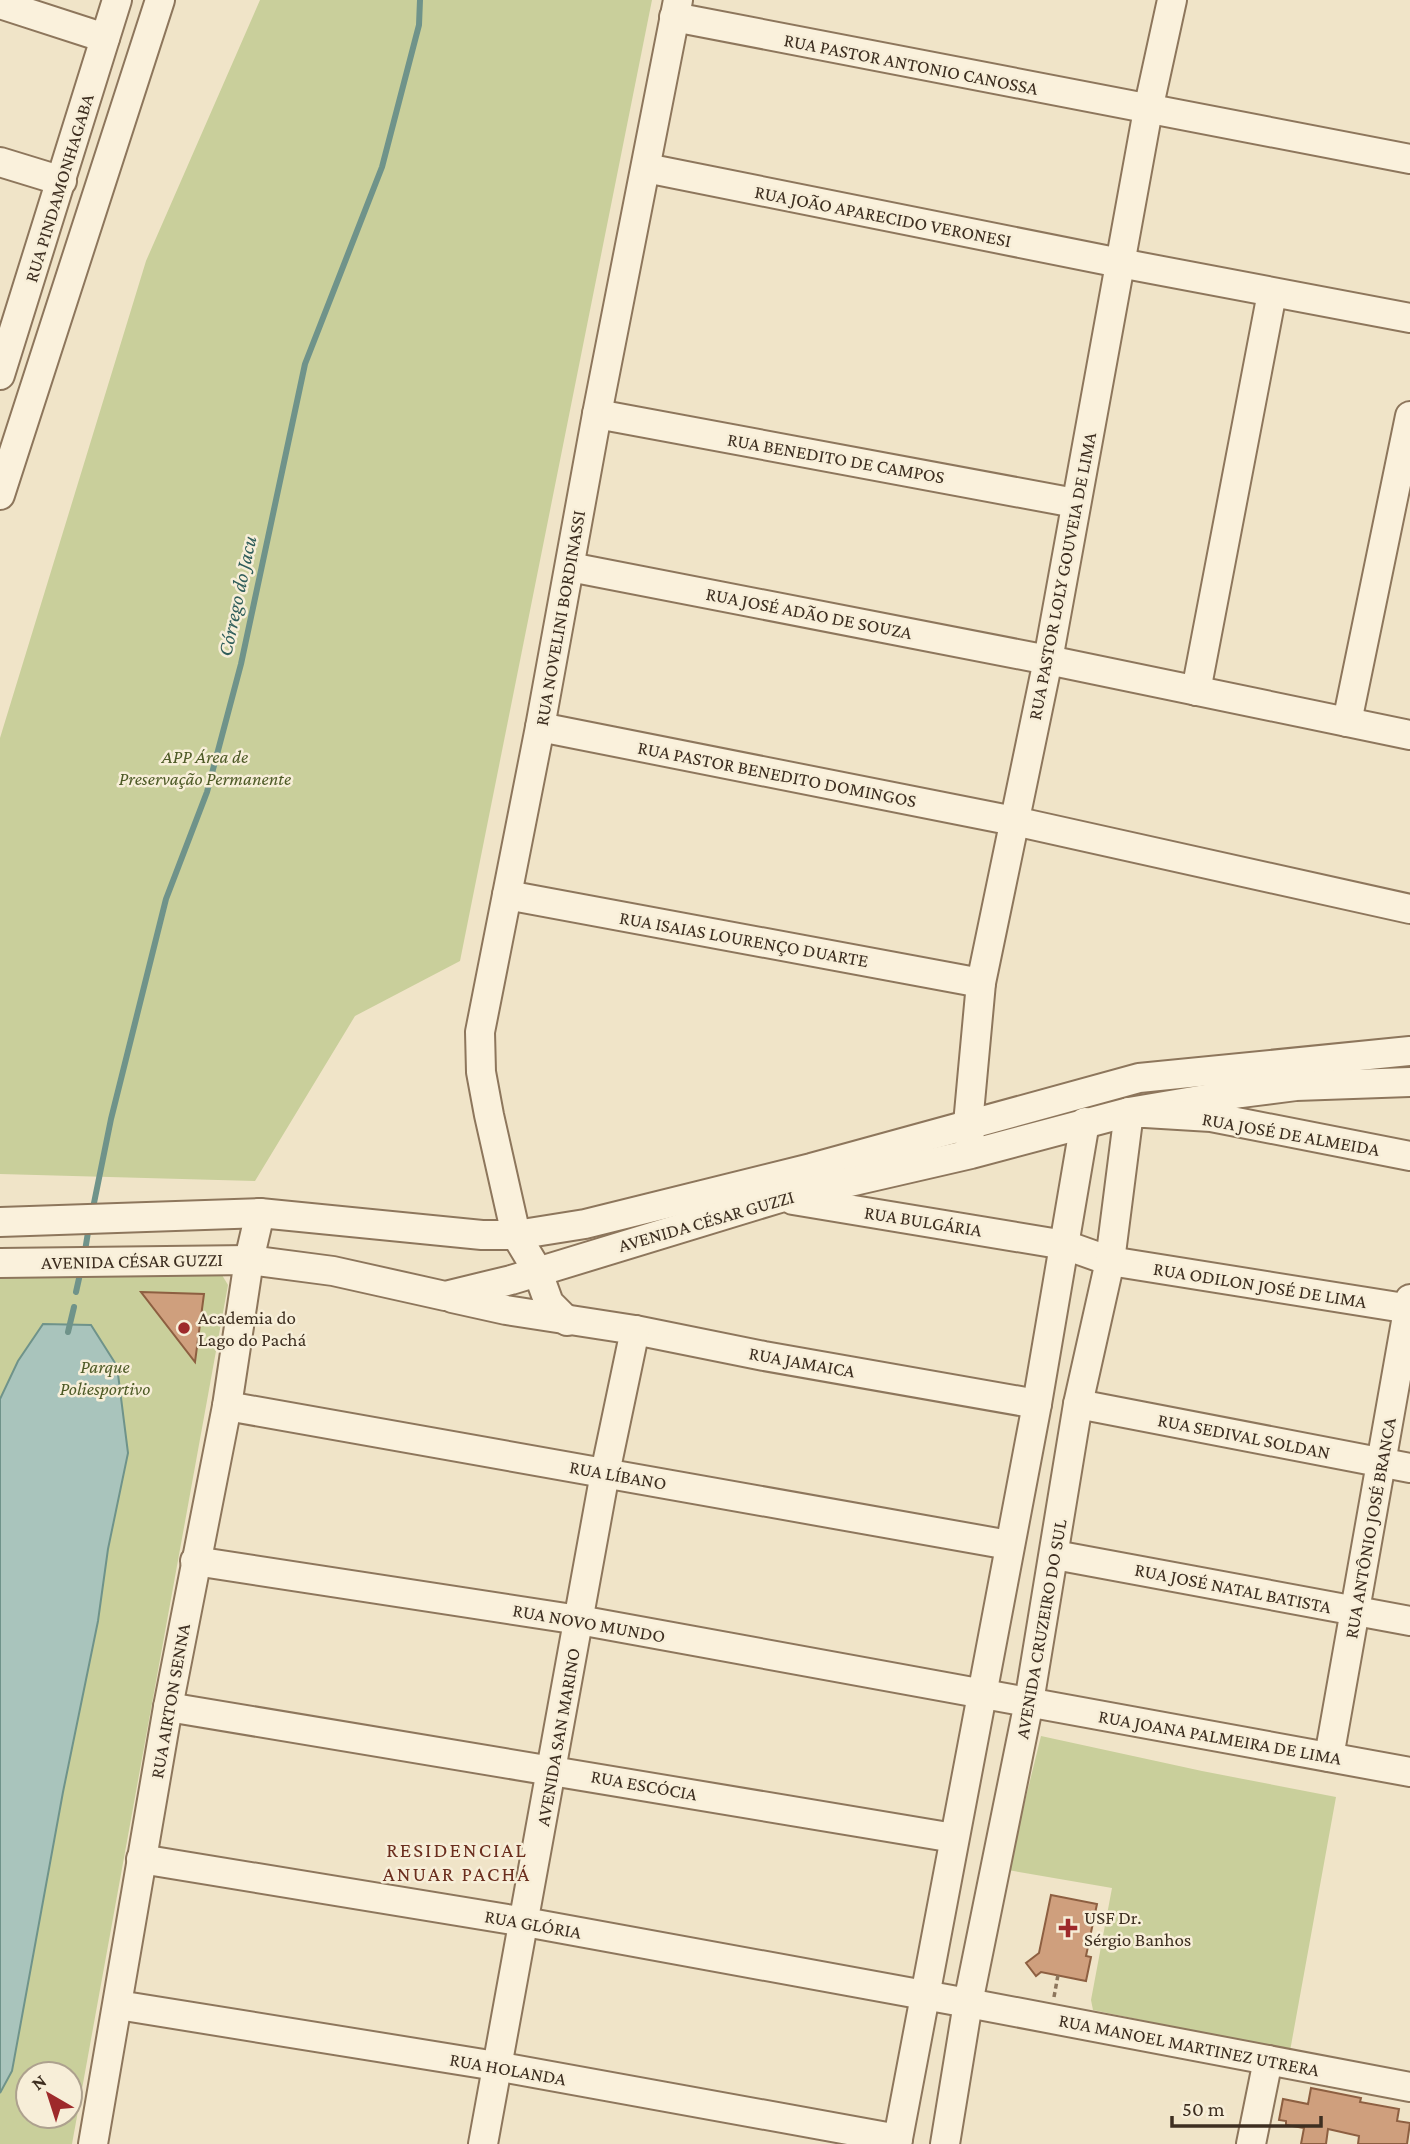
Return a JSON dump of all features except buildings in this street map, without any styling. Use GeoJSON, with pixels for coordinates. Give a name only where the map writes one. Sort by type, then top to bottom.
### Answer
{"type":"FeatureCollection","features":[{"type":"Feature","properties":{"kind":"street","name":"RUA PINDAMONHAGABA"},"geometry":{"type":"LineString","coordinates":[[0,375],[6,333],[62,181],[117,0]]}},
{"type":"Feature","properties":{"kind":"street"},"geometry":{"type":"LineString","coordinates":[[0,495],[160,0]]}},
{"type":"Feature","properties":{"kind":"street","name":"RUA PASTOR LOLY GOUVEIA DE LIMA"},"geometry":{"type":"LineString","coordinates":[[971,1154],[968,1124],[981,983],[1048,660],[1120,264],[1172,0]]}},
{"type":"Feature","properties":{"kind":"street"},"geometry":{"type":"LineString","coordinates":[[0,4],[105,38]]}},
{"type":"Feature","properties":{"kind":"street","name":"RUA PASTOR ANTONIO CANOSSA"},"geometry":{"type":"LineString","coordinates":[[676,9],[1149,110],[1410,159]]}},
{"type":"Feature","properties":{"kind":"street","name":"RUA NOVELINI BORDINASSI"},"geometry":{"type":"LineString","coordinates":[[537,1270],[516,1235],[481,1072],[480,1032],[676,9]]}},
{"type":"Feature","properties":{"kind":"street"},"geometry":{"type":"LineString","coordinates":[[0,162],[62,181]]}},
{"type":"Feature","properties":{"kind":"street","name":"RUA JOÃO APARECIDO VERONESI"},"geometry":{"type":"LineString","coordinates":[[646,168],[1120,264],[1410,318]]}},
{"type":"Feature","properties":{"kind":"street"},"geometry":{"type":"LineString","coordinates":[[1196,691],[1272,293]]}},
{"type":"Feature","properties":{"kind":"street","name":"RUA BENEDITO DE CAMPOS"},"geometry":{"type":"LineString","coordinates":[[597,414],[1076,503]]}},
{"type":"Feature","properties":{"kind":"street"},"geometry":{"type":"LineString","coordinates":[[1347,722],[1410,416]]}},
{"type":"Feature","properties":{"kind":"street","name":"RUA JOSÉ ADÃO DE SOUZA"},"geometry":{"type":"LineString","coordinates":[[570,567],[1048,660],[1410,735]]}},
{"type":"Feature","properties":{"kind":"street","name":"RUA PASTOR BENEDITO DOMINGOS"},"geometry":{"type":"LineString","coordinates":[[540,727],[1014,821],[1410,909]]}},
{"type":"Feature","properties":{"kind":"street","name":"RUA ISAIAS LOURENÇO DUARTE"},"geometry":{"type":"LineString","coordinates":[[507,895],[981,983]]}},
{"type":"Feature","properties":{"kind":"street","name":"AVENIDA CÉSAR GUZZI"},"geometry":{"type":"LineString","coordinates":[[0,1222],[260,1213],[482,1235],[516,1235],[585,1224],[811,1168],[1139,1078],[1410,1051]]}},
{"type":"Feature","properties":{"kind":"street","name":"AVENIDA CÉSAR GUZZI"},"geometry":{"type":"LineString","coordinates":[[0,1263],[249,1259],[333,1271],[445,1296],[780,1198],[971,1154],[1129,1112],[1296,1086],[1410,1082]]}},
{"type":"Feature","properties":{"kind":"street","name":"RUA JOSÉ DE ALMEIDA"},"geometry":{"type":"LineString","coordinates":[[1129,1112],[1211,1116],[1410,1156]]}},
{"type":"Feature","properties":{"kind":"street","name":"AVENIDA CRUZEIRO DO SUL"},"geometry":{"type":"LineString","coordinates":[[945,2144],[968,2003],[1029,1702],[1078,1404],[1110,1261],[1129,1112]]}},
{"type":"Feature","properties":{"kind":"street"},"geometry":{"type":"LineString","coordinates":[[897,2141],[1037,1404],[1085,1122]]}},
{"type":"Feature","properties":{"kind":"street","name":"RUA BULGÁRIA"},"geometry":{"type":"LineString","coordinates":[[780,1198],[1065,1245],[1110,1261]]}},
{"type":"Feature","properties":{"kind":"street","name":"RUA AIRTON SENNA"},"geometry":{"type":"LineString","coordinates":[[93,2144],[168,1707],[227,1406],[249,1259],[260,1213]]}},
{"type":"Feature","properties":{"kind":"street"},"geometry":{"type":"LineString","coordinates":[[482,1235],[497,1248],[504,1264],[502,1276],[488,1285]]}},
{"type":"Feature","properties":{"kind":"street","name":"RUA ODILON JOSÉ DE LIMA"},"geometry":{"type":"LineString","coordinates":[[1110,1261],[1410,1306]]}},
{"type":"Feature","properties":{"kind":"street"},"geometry":{"type":"LineString","coordinates":[[537,1270],[549,1303],[566,1321]]}},
{"type":"Feature","properties":{"kind":"street","name":"RUA JAMAICA"},"geometry":{"type":"LineString","coordinates":[[445,1296],[566,1321],[635,1329],[764,1356],[1037,1404]]}},
{"type":"Feature","properties":{"kind":"street","name":"RUA ANTÔNIO JOSÉ BRANCA"},"geometry":{"type":"LineString","coordinates":[[1329,1757],[1410,1306]]}},
{"type":"Feature","properties":{"kind":"street","name":"AVENIDA SAN MARINO"},"geometry":{"type":"LineString","coordinates":[[483,2144],[605,1473],[635,1329]]}},
{"type":"Feature","properties":{"kind":"street","name":"RUA SEDIVAL SOLDAN"},"geometry":{"type":"LineString","coordinates":[[1078,1404],[1410,1468]]}},
{"type":"Feature","properties":{"kind":"street","name":"RUA LÍBANO"},"geometry":{"type":"LineString","coordinates":[[227,1406],[1009,1545]]}},
{"type":"Feature","properties":{"kind":"street","name":"RUA JOSÉ NATAL BATISTA"},"geometry":{"type":"LineString","coordinates":[[1055,1555],[1410,1621]]}},
{"type":"Feature","properties":{"kind":"street","name":"RUA NOVO MUNDO"},"geometry":{"type":"LineString","coordinates":[[195,1561],[579,1620],[1029,1702]]}},
{"type":"Feature","properties":{"kind":"street","name":"RUA JOANA PALMEIRA DE LIMA"},"geometry":{"type":"LineString","coordinates":[[1029,1702],[1410,1772]]}},
{"type":"Feature","properties":{"kind":"street","name":"RUA ESCÓCIA"},"geometry":{"type":"LineString","coordinates":[[168,1707],[954,1838]]}},
{"type":"Feature","properties":{"kind":"street","name":"RUA GLÓRIA"},"geometry":{"type":"LineString","coordinates":[[141,1860],[525,1922],[968,2003]]}},
{"type":"Feature","properties":{"kind":"street","name":"RUA MANOEL MARTINEZ UTRERA"},"geometry":{"type":"LineString","coordinates":[[968,2003],[1410,2087]]}},
{"type":"Feature","properties":{"kind":"street","name":"RUA HOLANDA"},"geometry":{"type":"LineString","coordinates":[[118,2005],[496,2066],[897,2141]]}},
{"type":"Feature","properties":{"kind":"street"},"geometry":{"type":"LineString","coordinates":[[1251,2144],[1268,2060]]}},
{"type":"Feature","properties":{"kind":"green space","name":"APP Área de Preservação Permanente"},"geometry":{"type":"Polygon","coordinates":[[[260,0],[652,0],[460,961],[355,1016],[255,1181],[0,1174],[0,738],[146,261],[260,0]]]}},
{"type":"Feature","properties":{"kind":"green space","name":"Parque Poliesportivo"},"geometry":{"type":"Polygon","coordinates":[[[207,1271],[222,1275],[228,1285],[84,2078],[84,2060],[14,2060],[14,2130],[75,2130],[72,2144],[0,2144],[0,1274],[207,1271]]]}},
{"type":"Feature","properties":{"kind":"green space"},"geometry":{"type":"Polygon","coordinates":[[[1041,1736],[1336,1797],[1290,2051],[1093,2010],[1091,2000],[1112,1888],[1008,1870],[1041,1736]]]}},
{"type":"Feature","properties":{"kind":"water"},"geometry":{"type":"Polygon","coordinates":[[[43,1324],[91,1325],[117,1366],[128,1453],[12,2071],[0,2093],[0,1399],[18,1361],[43,1324]]]}},
{"type":"Feature","properties":{"kind":"waterway","name":"Córrego do Jacu"},"geometry":{"type":"LineString","coordinates":[[94,1203],[111,1119],[166,899],[207,792],[241,664],[305,364],[382,167],[419,25],[420,0]]}},
{"type":"Feature","properties":{"kind":"waterway","name":"Córrego do Jacu"},"geometry":{"type":"LineString","coordinates":[[85,1251],[89,1226]]}},
{"type":"Feature","properties":{"kind":"waterway","name":"Córrego do Jacu"},"geometry":{"type":"LineString","coordinates":[[76,1292],[80,1274]]}},
{"type":"Feature","properties":{"kind":"waterway","name":"Córrego do Jacu"},"geometry":{"type":"LineString","coordinates":[[68,1332],[74,1307]]}},
{"type":"Feature","properties":{"kind":"place","name":"Academia do Lago do Pachá"},"geometry":{"type":"Point","coordinates":[184,1328]}},
{"type":"Feature","properties":{"kind":"place","name":"USF Dr. Sérgio Banhos"},"geometry":{"type":"Point","coordinates":[1068,1928]}},
{"type":"Feature","properties":{"kind":"district","name":"RESIDENCIAL ANUAR PACHÁ"},"geometry":{"type":"Point","coordinates":[457,1862]}}]}
